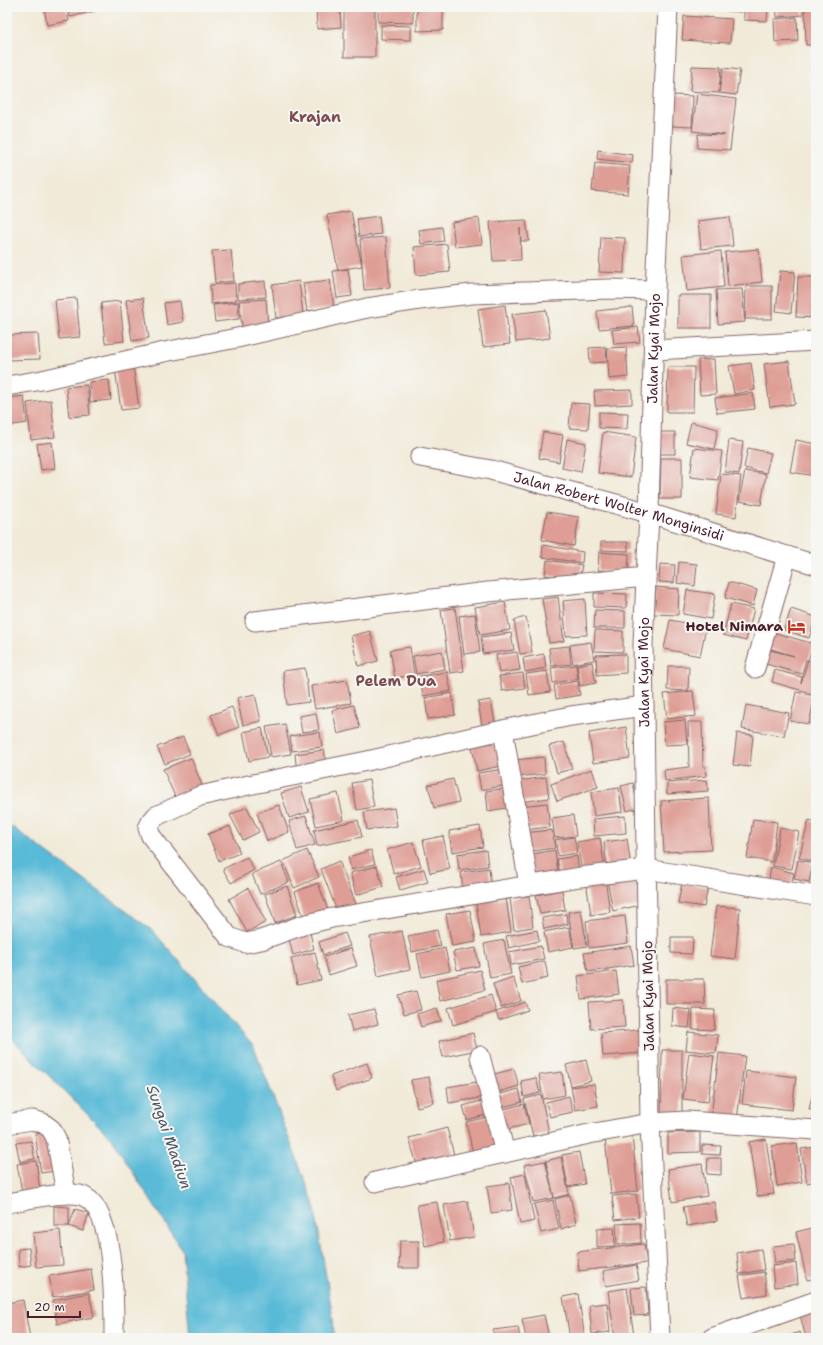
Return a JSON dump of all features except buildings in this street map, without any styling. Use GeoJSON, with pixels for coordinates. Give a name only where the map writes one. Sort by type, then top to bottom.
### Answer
{"type":"FeatureCollection","features":[{"type":"Feature","properties":{"kind":"street","name":"Jalan Kyai Mojo"},"geometry":{"type":"LineString","coordinates":[[660,1338],[650,1123],[643,644],[649,513],[655,290],[668,7]]}},
{"type":"Feature","properties":{"kind":"street"},"geometry":{"type":"LineString","coordinates":[[7,386],[55,377],[164,352],[237,338],[367,308],[419,300],[472,294],[609,289],[655,290]]}},
{"type":"Feature","properties":{"kind":"street"},"geometry":{"type":"LineString","coordinates":[[654,350],[816,341]]}},
{"type":"Feature","properties":{"kind":"street","name":"Jalan Robert Wolter Monginsidi"},"geometry":{"type":"LineString","coordinates":[[420,457],[491,470],[649,513],[816,565]]}},
{"type":"Feature","properties":{"kind":"street"},"geometry":{"type":"LineString","coordinates":[[755,668],[787,556]]}},
{"type":"Feature","properties":{"kind":"street"},"geometry":{"type":"LineString","coordinates":[[256,621],[488,592],[646,577]]}},
{"type":"Feature","properties":{"kind":"street"},"geometry":{"type":"LineString","coordinates":[[644,706],[571,716],[503,730],[367,762],[200,796],[156,816],[148,828],[151,836],[229,937],[245,943],[261,940],[303,925],[332,918],[529,886],[646,869],[816,896]]}},
{"type":"Feature","properties":{"kind":"street"},"geometry":{"type":"LineString","coordinates":[[503,730],[529,886]]}},
{"type":"Feature","properties":{"kind":"street"},"geometry":{"type":"LineString","coordinates":[[480,1056],[506,1153]]}},
{"type":"Feature","properties":{"kind":"street"},"geometry":{"type":"LineString","coordinates":[[7,1124],[32,1120],[43,1123],[51,1129],[56,1138],[66,1193]]}},
{"type":"Feature","properties":{"kind":"street"},"geometry":{"type":"LineString","coordinates":[[375,1182],[589,1134],[650,1123],[687,1121],[816,1130]]}},
{"type":"Feature","properties":{"kind":"street"},"geometry":{"type":"LineString","coordinates":[[7,1203],[66,1193],[81,1195],[91,1201],[99,1212],[107,1236],[113,1295],[114,1338]]}},
{"type":"Feature","properties":{"kind":"street"},"geometry":{"type":"LineString","coordinates":[[712,1338],[816,1301]]}},
{"type":"Feature","properties":{"kind":"water","name":"Sungai Madiun"},"geometry":{"type":"Polygon","coordinates":[[[7,823],[153,931],[254,1047],[314,1204],[333,1318],[334,1338],[190,1338],[182,1250],[112,1139],[7,1034],[7,823]]]}},
{"type":"Feature","properties":{"kind":"place","name":"Hotel Nimara"},"geometry":{"type":"Point","coordinates":[796,626]}},
{"type":"Feature","properties":{"kind":"district","name":"Krajan"},"geometry":{"type":"Point","coordinates":[315,117]}},
{"type":"Feature","properties":{"kind":"district","name":"Pelem Dua"},"geometry":{"type":"Point","coordinates":[396,681]}}]}
